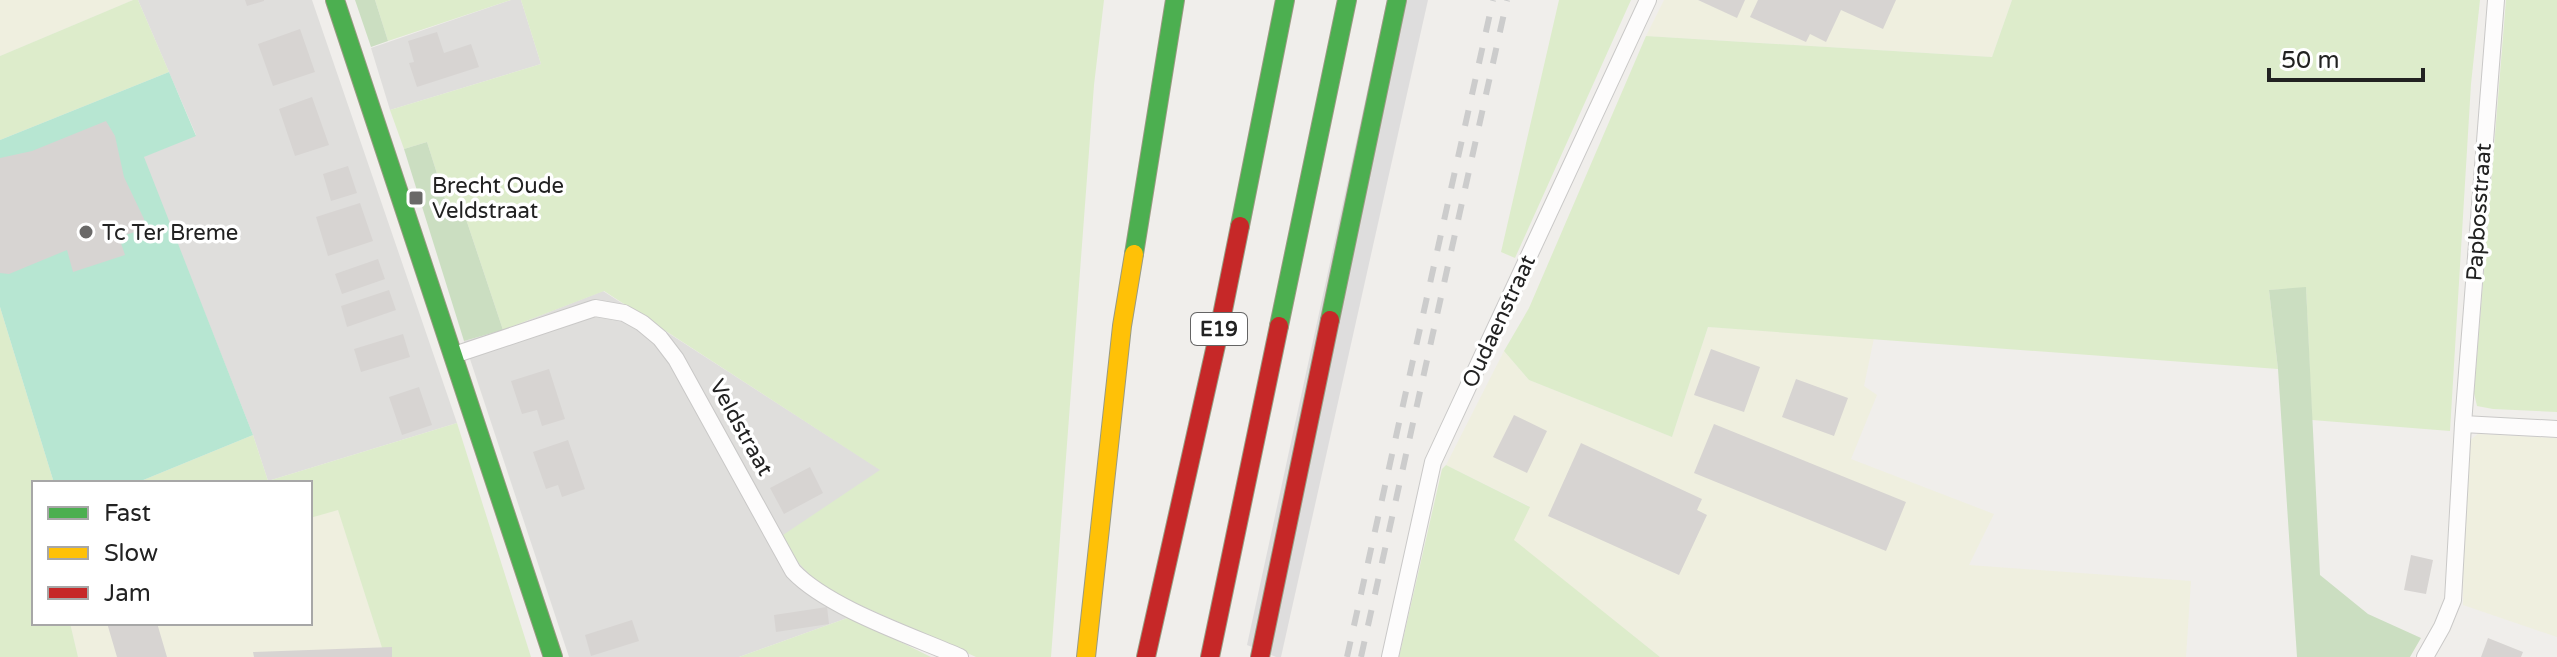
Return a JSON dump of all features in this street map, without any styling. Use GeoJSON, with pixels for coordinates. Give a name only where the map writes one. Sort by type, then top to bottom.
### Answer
{"type":"FeatureCollection","features":[{"type":"Feature","properties":{"kind":"main road"},"geometry":{"type":"LineString","coordinates":[[335,0],[553,657]]}},
{"type":"Feature","properties":{"kind":"main road"},"geometry":{"type":"LineString","coordinates":[[1086,657],[1122,326],[1175,0]]}},
{"type":"Feature","properties":{"kind":"main road","name":"E19"},"geometry":{"type":"LineString","coordinates":[[1146,657],[1216,345],[1285,0]]}},
{"type":"Feature","properties":{"kind":"main road","name":"E19"},"geometry":{"type":"LineString","coordinates":[[1210,657],[1347,0]]}},
{"type":"Feature","properties":{"kind":"main road"},"geometry":{"type":"LineString","coordinates":[[1261,654],[1397,0]]}},
{"type":"Feature","properties":{"kind":"street","name":"Oudaenstraat"},"geometry":{"type":"LineString","coordinates":[[1390,657],[1433,462],[1648,0]]}},
{"type":"Feature","properties":{"kind":"street","name":"Papbosstraat"},"geometry":{"type":"LineString","coordinates":[[2425,657],[2453,600],[2463,424],[2496,0]]}},
{"type":"Feature","properties":{"kind":"street","name":"Veldstraat"},"geometry":{"type":"LineString","coordinates":[[454,355],[595,308],[624,313],[642,323],[660,338],[676,359],[793,571],[804,582],[840,604],[960,657]]}},
{"type":"Feature","properties":{"kind":"street"},"geometry":{"type":"LineString","coordinates":[[2463,424],[2557,429]]}},
{"type":"Feature","properties":{"kind":"shaded area"},"geometry":{"type":"Polygon","coordinates":[[[138,0],[312,0],[457,423],[268,481],[253,435],[143,157],[196,135],[138,0]]]}},
{"type":"Feature","properties":{"kind":"shaded area"},"geometry":{"type":"Polygon","coordinates":[[[511,0],[521,0],[541,64],[390,110],[371,48],[511,0]]]}},
{"type":"Feature","properties":{"kind":"shaded area"},"geometry":{"type":"Polygon","coordinates":[[[603,291],[881,470],[822,588],[849,600],[850,617],[739,657],[569,657],[464,341],[503,330],[603,291]]]}},
{"type":"Feature","properties":{"kind":"green space"},"geometry":{"type":"Polygon","coordinates":[[[0,0],[133,0],[0,56],[0,0]]]}},
{"type":"Feature","properties":{"kind":"green space"},"geometry":{"type":"Polygon","coordinates":[[[138,0],[169,72],[0,140],[0,56],[138,0]]]}},
{"type":"Feature","properties":{"kind":"green space"},"geometry":{"type":"Polygon","coordinates":[[[355,0],[375,0],[388,41],[371,47],[355,0]]]}},
{"type":"Feature","properties":{"kind":"green space"},"geometry":{"type":"Polygon","coordinates":[[[375,0],[511,0],[388,41],[375,0]]]}},
{"type":"Feature","properties":{"kind":"green space"},"geometry":{"type":"Polygon","coordinates":[[[521,0],[1104,0],[1094,85],[1051,657],[976,657],[822,588],[796,560],[783,535],[880,470],[604,291],[503,330],[464,213],[451,218],[427,142],[404,149],[390,110],[541,64],[521,0]]]}},
{"type":"Feature","properties":{"kind":"green space"},"geometry":{"type":"Polygon","coordinates":[[[1559,0],[1631,0],[1515,258],[1501,252],[1559,0]]]}},
{"type":"Feature","properties":{"kind":"green space"},"geometry":{"type":"Polygon","coordinates":[[[1664,0],[2012,0],[1992,57],[1646,36],[1664,0]]]}},
{"type":"Feature","properties":{"kind":"green space"},"geometry":{"type":"Polygon","coordinates":[[[2012,0],[2480,0],[2471,84],[2450,431],[2312,420],[2306,288],[2269,290],[2278,369],[1708,327],[1672,437],[1529,380],[1504,351],[1529,308],[1646,36],[1992,57],[2012,0]]]}},
{"type":"Feature","properties":{"kind":"green space"},"geometry":{"type":"Polygon","coordinates":[[[2506,0],[2557,0],[2557,412],[2477,406],[2474,393],[2506,0]]]}},
{"type":"Feature","properties":{"kind":"green space","name":"Tc Ter Breme"},"geometry":{"type":"Polygon","coordinates":[[[169,72],[196,136],[144,157],[253,435],[141,481],[53,481],[0,307],[0,140],[169,72]]]}},
{"type":"Feature","properties":{"kind":"green space"},"geometry":{"type":"Polygon","coordinates":[[[427,142],[451,218],[464,213],[503,330],[464,341],[404,149],[427,142]]]}},
{"type":"Feature","properties":{"kind":"green space"},"geometry":{"type":"Polygon","coordinates":[[[2306,287],[2320,575],[2368,614],[2421,638],[2410,657],[2297,657],[2278,369],[2269,290],[2306,287]]]}},
{"type":"Feature","properties":{"kind":"green space"},"geometry":{"type":"Polygon","coordinates":[[[0,307],[53,481],[32,481],[32,625],[70,625],[78,657],[0,657],[0,307]]]}},
{"type":"Feature","properties":{"kind":"green space"},"geometry":{"type":"Polygon","coordinates":[[[1708,327],[1874,338],[1864,386],[1877,395],[1851,459],[1994,514],[1969,565],[2191,581],[2186,657],[1660,657],[1513,540],[1529,506],[1446,465],[1504,351],[1529,380],[1672,437],[1708,327]]]}},
{"type":"Feature","properties":{"kind":"green space"},"geometry":{"type":"Polygon","coordinates":[[[457,423],[531,657],[385,657],[338,510],[312,517],[312,481],[268,481],[457,423]]]}},
{"type":"Feature","properties":{"kind":"green space"},"geometry":{"type":"Polygon","coordinates":[[[2478,434],[2557,438],[2557,637],[2463,605],[2464,445],[2478,434]]]}},
{"type":"Feature","properties":{"kind":"green space"},"geometry":{"type":"Polygon","coordinates":[[[253,435],[268,481],[141,481],[253,435]]]}},
{"type":"Feature","properties":{"kind":"green space"},"geometry":{"type":"Polygon","coordinates":[[[1446,465],[1530,507],[1514,540],[1660,657],[1399,657],[1442,469],[1446,465]]]}},
{"type":"Feature","properties":{"kind":"green space"},"geometry":{"type":"Polygon","coordinates":[[[338,509],[385,657],[78,657],[70,625],[312,625],[312,517],[338,509]]]}},
{"type":"Feature","properties":{"kind":"green space"},"geometry":{"type":"Polygon","coordinates":[[[850,617],[931,657],[739,657],[850,617]]]}},
{"type":"Feature","properties":{"kind":"pier"},"geometry":{"type":"Polygon","coordinates":[[[1387,0],[1428,0],[1281,657],[1276,657],[1247,645],[1387,0]]]}},
{"type":"Feature","properties":{"kind":"building"},"geometry":{"type":"Polygon","coordinates":[[[245,0],[264,0],[264,1],[247,6],[245,0]]]}},
{"type":"Feature","properties":{"kind":"building"},"geometry":{"type":"Polygon","coordinates":[[[1698,0],[1745,0],[1737,18],[1698,0]]]}},
{"type":"Feature","properties":{"kind":"building"},"geometry":{"type":"Polygon","coordinates":[[[1758,0],[1896,0],[1883,29],[1841,10],[1826,42],[1810,34],[1806,42],[1750,17],[1758,0]]]}},
{"type":"Feature","properties":{"kind":"building"},"geometry":{"type":"Polygon","coordinates":[[[300,29],[315,72],[273,86],[258,44],[300,29]]]}},
{"type":"Feature","properties":{"kind":"building"},"geometry":{"type":"Polygon","coordinates":[[[437,32],[444,53],[471,44],[479,67],[417,87],[409,63],[414,62],[408,41],[437,32]]]}},
{"type":"Feature","properties":{"kind":"building"},"geometry":{"type":"Polygon","coordinates":[[[312,97],[329,145],[295,156],[279,109],[312,97]]]}},
{"type":"Feature","properties":{"kind":"building"},"geometry":{"type":"Polygon","coordinates":[[[106,121],[115,136],[124,177],[144,219],[144,226],[138,231],[119,237],[125,255],[73,272],[67,250],[9,274],[0,273],[0,158],[32,151],[106,121]]]}},
{"type":"Feature","properties":{"kind":"building"},"geometry":{"type":"Polygon","coordinates":[[[348,166],[357,193],[331,201],[323,174],[348,166]]]}},
{"type":"Feature","properties":{"kind":"building"},"geometry":{"type":"Polygon","coordinates":[[[360,203],[373,241],[328,256],[316,217],[360,203]]]}},
{"type":"Feature","properties":{"kind":"building"},"geometry":{"type":"Polygon","coordinates":[[[378,259],[385,279],[342,294],[335,274],[378,259]]]}},
{"type":"Feature","properties":{"kind":"building"},"geometry":{"type":"Polygon","coordinates":[[[389,290],[396,310],[347,327],[341,306],[389,290]]]}},
{"type":"Feature","properties":{"kind":"building"},"geometry":{"type":"Polygon","coordinates":[[[403,334],[410,357],[361,372],[354,349],[403,334]]]}},
{"type":"Feature","properties":{"kind":"building"},"geometry":{"type":"Polygon","coordinates":[[[1711,349],[1760,367],[1744,412],[1694,395],[1711,349]]]}},
{"type":"Feature","properties":{"kind":"building"},"geometry":{"type":"Polygon","coordinates":[[[549,369],[565,419],[542,426],[537,410],[522,414],[511,381],[549,369]]]}},
{"type":"Feature","properties":{"kind":"building"},"geometry":{"type":"Polygon","coordinates":[[[1796,379],[1848,398],[1834,436],[1782,417],[1796,379]]]}},
{"type":"Feature","properties":{"kind":"building"},"geometry":{"type":"Polygon","coordinates":[[[419,387],[432,425],[402,435],[389,397],[419,387]]]}},
{"type":"Feature","properties":{"kind":"building"},"geometry":{"type":"Polygon","coordinates":[[[1514,415],[1547,431],[1527,473],[1493,457],[1514,415]]]}},
{"type":"Feature","properties":{"kind":"building"},"geometry":{"type":"Polygon","coordinates":[[[1714,424],[1906,502],[1886,551],[1694,473],[1714,424]]]}},
{"type":"Feature","properties":{"kind":"building"},"geometry":{"type":"Polygon","coordinates":[[[568,440],[585,489],[562,497],[558,485],[546,489],[533,452],[568,440]]]}},
{"type":"Feature","properties":{"kind":"building"},"geometry":{"type":"Polygon","coordinates":[[[1581,443],[1702,499],[1697,510],[1707,515],[1679,575],[1548,516],[1581,443]]]}},
{"type":"Feature","properties":{"kind":"building"},"geometry":{"type":"Polygon","coordinates":[[[810,467],[823,493],[784,514],[770,488],[810,467]]]}},
{"type":"Feature","properties":{"kind":"building"},"geometry":{"type":"Polygon","coordinates":[[[2411,555],[2433,560],[2426,594],[2404,590],[2411,555]]]}},
{"type":"Feature","properties":{"kind":"building"},"geometry":{"type":"Polygon","coordinates":[[[827,607],[829,624],[776,632],[774,615],[827,607]]]}},
{"type":"Feature","properties":{"kind":"building"},"geometry":{"type":"Polygon","coordinates":[[[632,620],[639,641],[591,656],[585,635],[632,620]]]}},
{"type":"Feature","properties":{"kind":"building"},"geometry":{"type":"Polygon","coordinates":[[[108,625],[158,625],[167,657],[117,657],[108,625]]]}},
{"type":"Feature","properties":{"kind":"building"},"geometry":{"type":"Polygon","coordinates":[[[2488,638],[2523,652],[2521,657],[2481,657],[2488,638]]]}},
{"type":"Feature","properties":{"kind":"building"},"geometry":{"type":"Polygon","coordinates":[[[392,647],[392,657],[254,657],[253,652],[392,647]]]}},
{"type":"Feature","properties":{"kind":"railway"},"geometry":{"type":"LineString","coordinates":[[1347,657],[1493,0]]}},
{"type":"Feature","properties":{"kind":"railway"},"geometry":{"type":"LineString","coordinates":[[1361,657],[1507,0]]}},
{"type":"Feature","properties":{"kind":"traffic: fast"},"geometry":{"type":"LineString","coordinates":[[335,0],[553,657]]}},
{"type":"Feature","properties":{"kind":"traffic: fast"},"geometry":{"type":"LineString","coordinates":[[1134,254],[1175,0]]}},
{"type":"Feature","properties":{"kind":"traffic: fast"},"geometry":{"type":"LineString","coordinates":[[1240,226],[1285,0]]}},
{"type":"Feature","properties":{"kind":"traffic: fast"},"geometry":{"type":"LineString","coordinates":[[1279,326],[1347,0]]}},
{"type":"Feature","properties":{"kind":"traffic: fast"},"geometry":{"type":"LineString","coordinates":[[1330,320],[1397,0]]}},
{"type":"Feature","properties":{"kind":"traffic: slow"},"geometry":{"type":"LineString","coordinates":[[1086,657],[1122,326],[1134,254]]}},
{"type":"Feature","properties":{"kind":"traffic: jam"},"geometry":{"type":"LineString","coordinates":[[1146,657],[1240,226]]}},
{"type":"Feature","properties":{"kind":"traffic: jam"},"geometry":{"type":"LineString","coordinates":[[1260,657],[1330,320]]}},
{"type":"Feature","properties":{"kind":"traffic: jam"},"geometry":{"type":"LineString","coordinates":[[1210,657],[1279,326]]}},
{"type":"Feature","properties":{"kind":"place","name":"Brecht Oude Veldstraat"},"geometry":{"type":"Point","coordinates":[416,198]}},
{"type":"Feature","properties":{"kind":"place","name":"Tc Ter Breme"},"geometry":{"type":"Point","coordinates":[86,232]}}]}
